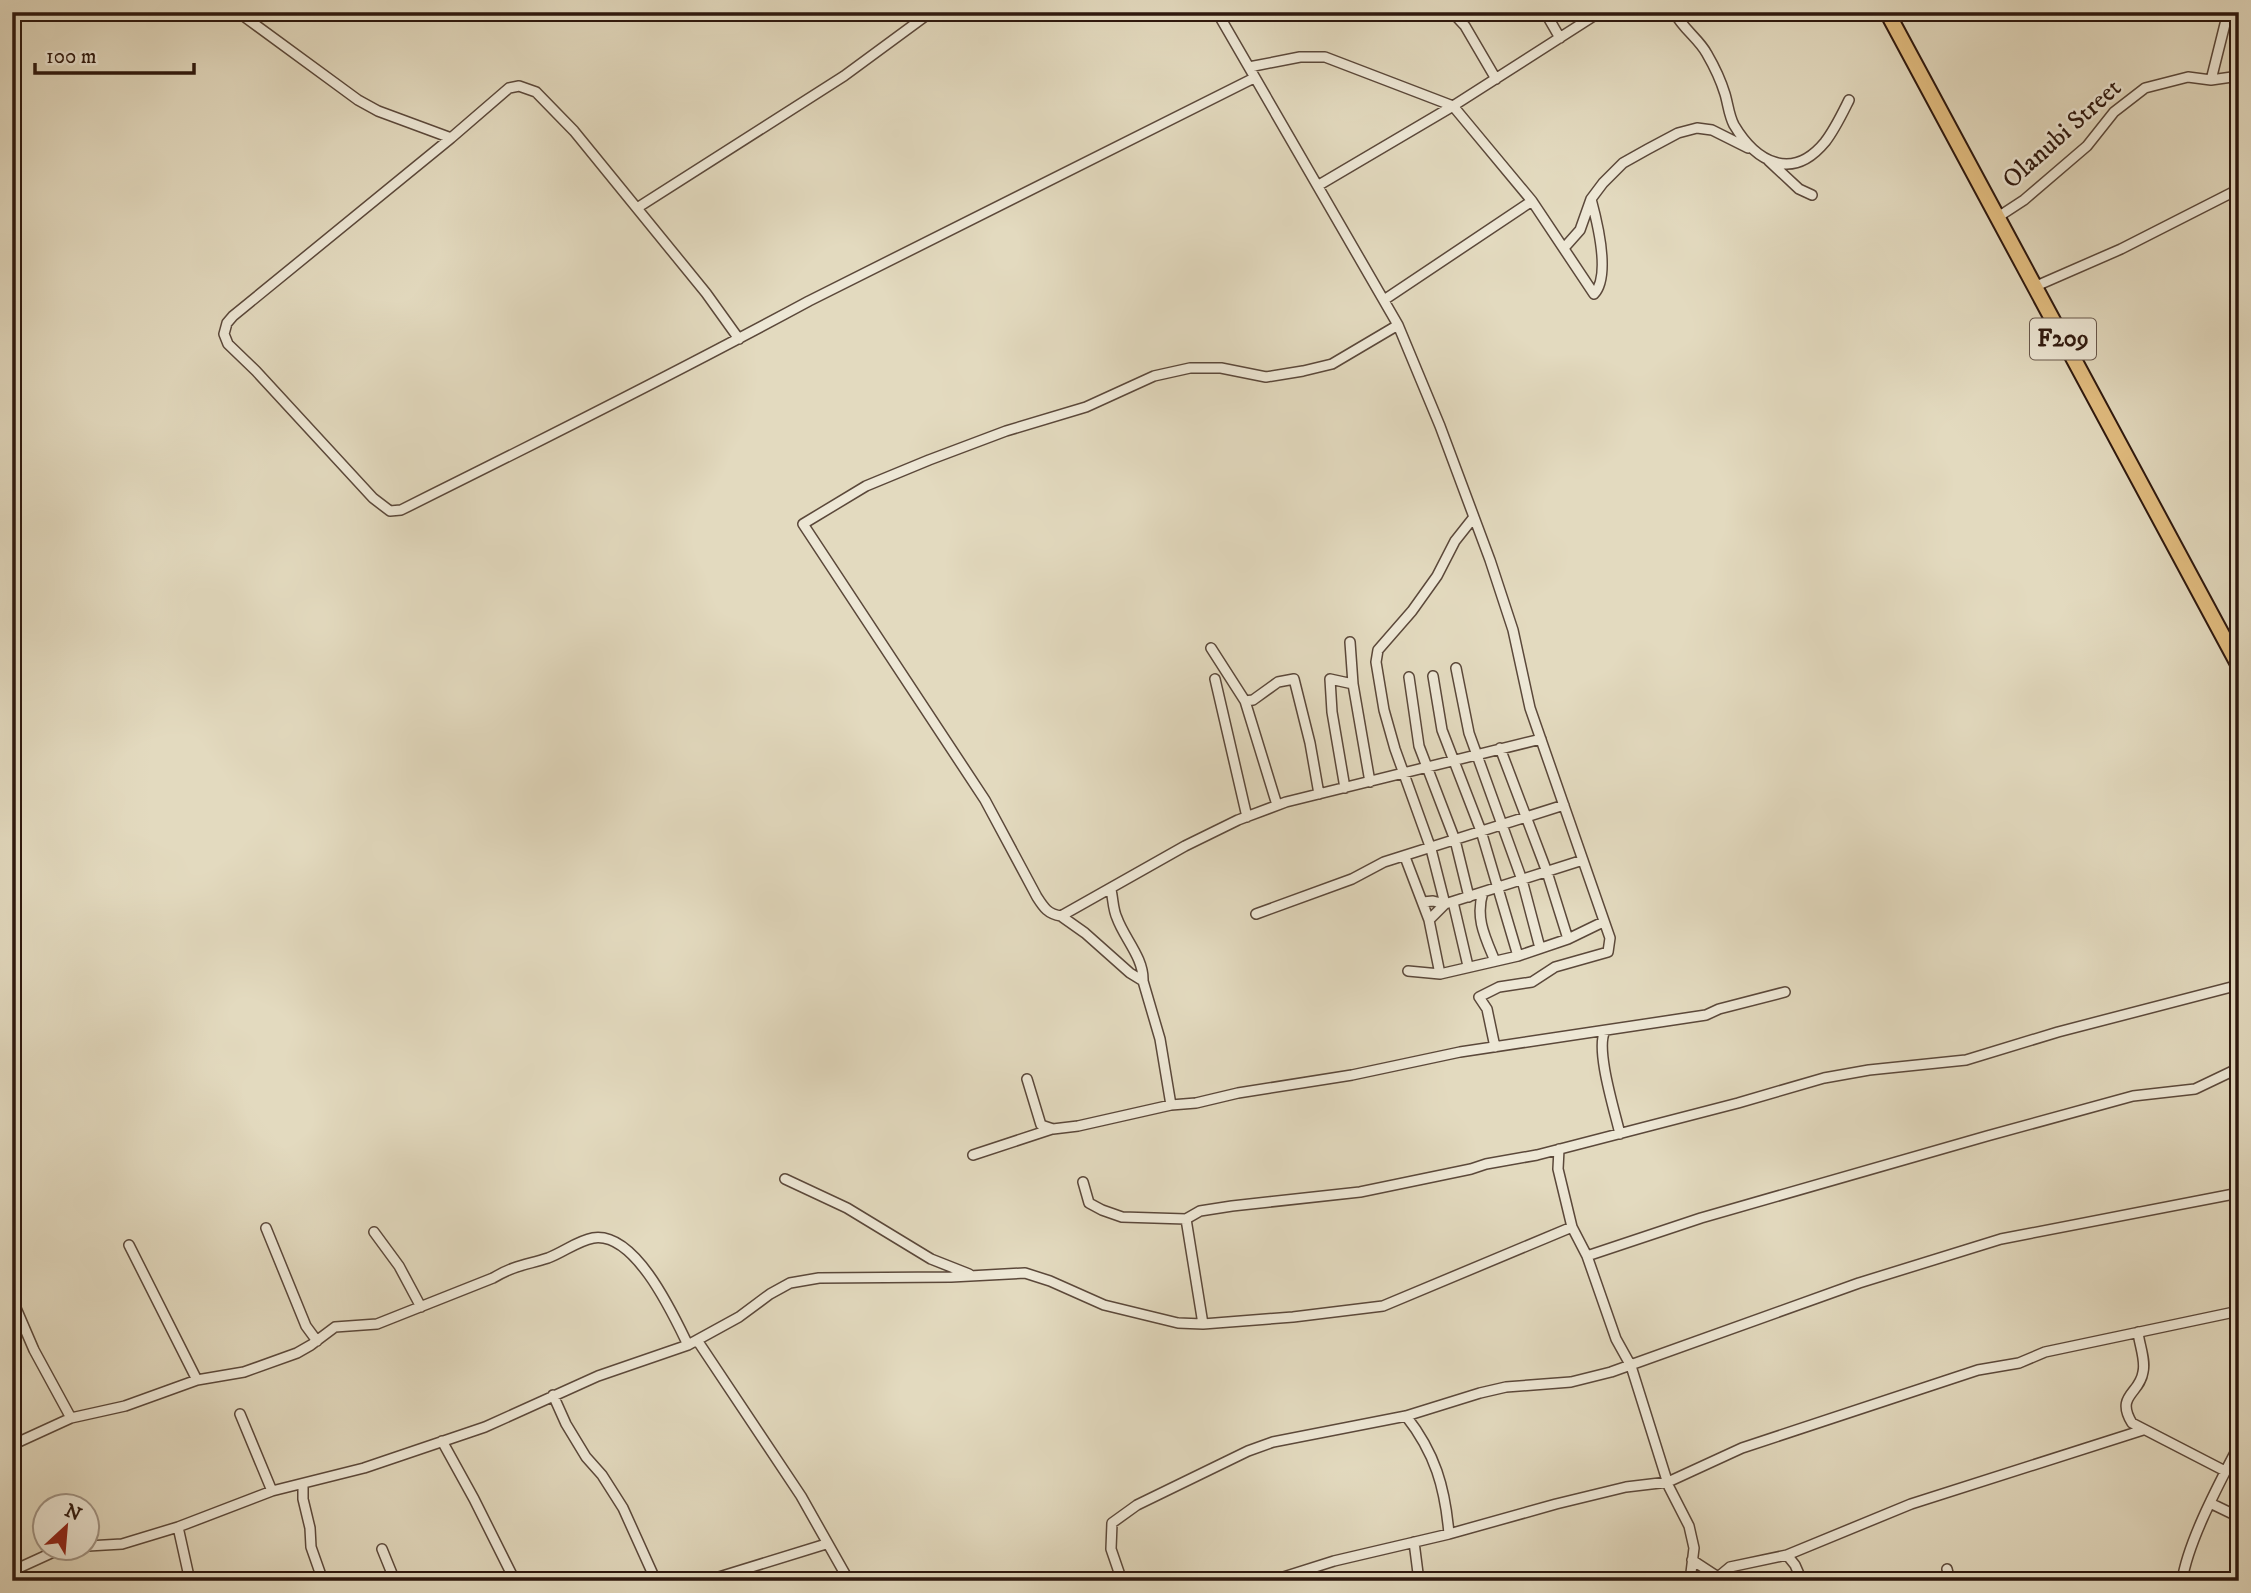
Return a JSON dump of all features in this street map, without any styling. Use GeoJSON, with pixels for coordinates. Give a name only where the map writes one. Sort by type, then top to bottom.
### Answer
{"type":"FeatureCollection","features":[{"type":"Feature","properties":{"kind":"main road","name":"F209"},"geometry":{"type":"LineString","coordinates":[[1887,12],[2239,666]]}},
{"type":"Feature","properties":{"kind":"street"},"geometry":{"type":"LineString","coordinates":[[238,12],[358,100],[378,111],[451,138]]}},
{"type":"Feature","properties":{"kind":"street"},"geometry":{"type":"LineString","coordinates":[[637,208],[844,76],[931,12]]}},
{"type":"Feature","properties":{"kind":"street"},"geometry":{"type":"LineString","coordinates":[[1217,12],[1398,325],[1474,517],[1513,630],[1522,676],[1541,739],[1610,938],[1608,952],[1555,967],[1532,982],[1499,988],[1479,998],[1487,1009],[1495,1047]]}},
{"type":"Feature","properties":{"kind":"street"},"geometry":{"type":"LineString","coordinates":[[1452,12],[1465,26],[1496,79]]}},
{"type":"Feature","properties":{"kind":"street"},"geometry":{"type":"LineString","coordinates":[[1545,12],[1560,38]]}},
{"type":"Feature","properties":{"kind":"street"},"geometry":{"type":"LineString","coordinates":[[1319,185],[1453,106],[1600,12]]}},
{"type":"Feature","properties":{"kind":"street"},"geometry":{"type":"LineString","coordinates":[[1674,12],[1682,27],[1707,52],[1724,91],[1732,122],[1752,151]]}},
{"type":"Feature","properties":{"kind":"street"},"geometry":{"type":"LineString","coordinates":[[2211,80],[2228,12]]}},
{"type":"Feature","properties":{"kind":"street"},"geometry":{"type":"LineString","coordinates":[[1249,67],[1300,57],[1325,57],[1407,86],[1453,106],[1532,201],[1594,294],[1600,281],[1600,243],[1591,199]]}},
{"type":"Feature","properties":{"kind":"street","name":"Olanubi Street"},"geometry":{"type":"LineString","coordinates":[[1998,216],[2024,200],[2087,146],[2114,112],[2145,88],[2188,77],[2211,80],[2239,76]]}},
{"type":"Feature","properties":{"kind":"street"},"geometry":{"type":"LineString","coordinates":[[739,340],[706,293],[574,131],[536,92],[519,86],[509,88],[233,316],[227,323],[224,334],[228,344],[256,370],[381,506],[390,512],[401,510],[680,372],[739,340],[821,295],[1254,78]]}},
{"type":"Feature","properties":{"kind":"street"},"geometry":{"type":"LineString","coordinates":[[1769,161],[1788,164],[1808,156],[1824,143],[1849,100]]}},
{"type":"Feature","properties":{"kind":"street"},"geometry":{"type":"LineString","coordinates":[[1564,248],[1580,230],[1591,199],[1623,163],[1678,133],[1697,128],[1712,130],[1752,151],[1769,161],[1798,189],[1812,195]]}},
{"type":"Feature","properties":{"kind":"street"},"geometry":{"type":"LineString","coordinates":[[2034,287],[2121,250],[2239,189]]}},
{"type":"Feature","properties":{"kind":"street"},"geometry":{"type":"LineString","coordinates":[[1384,300],[1532,201]]}},
{"type":"Feature","properties":{"kind":"street"},"geometry":{"type":"LineString","coordinates":[[1143,981],[1130,973],[1085,933],[1061,916],[1052,915],[1041,904],[985,800],[803,523],[866,486],[904,470],[1006,431],[1086,407],[1154,376],[1190,368],[1222,368],[1266,377],[1303,371],[1332,364],[1398,325]]}},
{"type":"Feature","properties":{"kind":"street"},"geometry":{"type":"LineString","coordinates":[[1468,966],[1431,849],[1405,774],[1399,766],[1384,710],[1376,662],[1377,650],[1412,611],[1437,576],[1455,541],[1474,517]]}},
{"type":"Feature","properties":{"kind":"street"},"geometry":{"type":"LineString","coordinates":[[1350,642],[1353,684],[1370,782]]}},
{"type":"Feature","properties":{"kind":"street"},"geometry":{"type":"LineString","coordinates":[[1211,648],[1245,701],[1277,805]]}},
{"type":"Feature","properties":{"kind":"street"},"geometry":{"type":"LineString","coordinates":[[1456,668],[1469,733],[1522,880],[1540,948]]}},
{"type":"Feature","properties":{"kind":"street"},"geometry":{"type":"LineString","coordinates":[[1433,676],[1442,730],[1481,831],[1518,956]]}},
{"type":"Feature","properties":{"kind":"street"},"geometry":{"type":"LineString","coordinates":[[1409,677],[1414,720],[1426,768],[1455,840],[1469,897]]}},
{"type":"Feature","properties":{"kind":"street"},"geometry":{"type":"LineString","coordinates":[[1215,679],[1247,817]]}},
{"type":"Feature","properties":{"kind":"street"},"geometry":{"type":"LineString","coordinates":[[1245,701],[1253,700],[1278,682],[1294,679],[1319,794]]}},
{"type":"Feature","properties":{"kind":"street"},"geometry":{"type":"LineString","coordinates":[[1345,788],[1332,712],[1330,680],[1353,684]]}},
{"type":"Feature","properties":{"kind":"street"},"geometry":{"type":"LineString","coordinates":[[1061,916],[1185,846],[1277,805],[1541,739]]}},
{"type":"Feature","properties":{"kind":"street"},"geometry":{"type":"LineString","coordinates":[[1500,748],[1528,817],[1568,939]]}},
{"type":"Feature","properties":{"kind":"street"},"geometry":{"type":"LineString","coordinates":[[1256,914],[1353,879],[1384,862],[1564,805]]}},
{"type":"Feature","properties":{"kind":"street"},"geometry":{"type":"LineString","coordinates":[[1405,857],[1429,920],[1440,974]]}},
{"type":"Feature","properties":{"kind":"street"},"geometry":{"type":"LineString","coordinates":[[1429,920],[1449,903],[1584,860]]}},
{"type":"Feature","properties":{"kind":"street"},"geometry":{"type":"LineString","coordinates":[[1111,890],[1116,918],[1131,942],[1143,974],[1160,1039],[1171,1105]]}},
{"type":"Feature","properties":{"kind":"street"},"geometry":{"type":"LineString","coordinates":[[1483,892],[1478,912],[1495,961]]}},
{"type":"Feature","properties":{"kind":"street"},"geometry":{"type":"LineString","coordinates":[[1423,902],[1449,903]]}},
{"type":"Feature","properties":{"kind":"street"},"geometry":{"type":"LineString","coordinates":[[1408,971],[1440,974],[1518,956],[1568,939],[1603,922]]}},
{"type":"Feature","properties":{"kind":"street"},"geometry":{"type":"LineString","coordinates":[[1083,1182],[1089,1203],[1122,1217],[1186,1219],[1200,1211],[1232,1206],[1360,1192],[1537,1155],[1824,1078],[1869,1070],[1966,1060],[2058,1032],[2239,985]]}},
{"type":"Feature","properties":{"kind":"street"},"geometry":{"type":"LineString","coordinates":[[973,1155],[1053,1129],[1158,1110],[1171,1105],[1196,1103],[1495,1047],[1706,1015],[1719,1009],[1785,992]]}},
{"type":"Feature","properties":{"kind":"street"},"geometry":{"type":"LineString","coordinates":[[1605,1031],[1602,1037],[1603,1055],[1620,1134]]}},
{"type":"Feature","properties":{"kind":"street"},"geometry":{"type":"LineString","coordinates":[[1587,1256],[1701,1218],[1975,1139],[2133,1096],[2195,1089],[2239,1068]]}},
{"type":"Feature","properties":{"kind":"street"},"geometry":{"type":"LineString","coordinates":[[1027,1079],[1041,1125],[1053,1129]]}},
{"type":"Feature","properties":{"kind":"street"},"geometry":{"type":"LineString","coordinates":[[1559,1149],[1558,1169],[1572,1227],[1587,1256],[1616,1339],[1632,1366],[1668,1482],[1689,1526],[1694,1548],[1689,1581]]}},
{"type":"Feature","properties":{"kind":"street"},"geometry":{"type":"LineString","coordinates":[[785,1179],[847,1208],[931,1258],[974,1275]]}},
{"type":"Feature","properties":{"kind":"street"},"geometry":{"type":"LineString","coordinates":[[1122,1581],[1111,1549],[1112,1522],[1137,1505],[1248,1451],[1273,1442],[1406,1416],[1506,1387],[1571,1382],[1632,1366],[1859,1283],[2001,1239],[2239,1193]]}},
{"type":"Feature","properties":{"kind":"street"},"geometry":{"type":"LineString","coordinates":[[1186,1219],[1203,1324]]}},
{"type":"Feature","properties":{"kind":"street"},"geometry":{"type":"LineString","coordinates":[[102,1545],[122,1544],[178,1527],[272,1491],[390,1461],[485,1427],[598,1376],[693,1343],[790,1283],[819,1278],[1035,1275],[1104,1305],[1178,1323],[1203,1324],[1383,1306],[1572,1227]]}},
{"type":"Feature","properties":{"kind":"street"},"geometry":{"type":"LineString","coordinates":[[266,1228],[306,1326],[317,1341]]}},
{"type":"Feature","properties":{"kind":"street"},"geometry":{"type":"LineString","coordinates":[[374,1231],[421,1307]]}},
{"type":"Feature","properties":{"kind":"street"},"geometry":{"type":"LineString","coordinates":[[12,1446],[71,1418],[125,1406],[197,1380],[244,1372],[297,1353],[335,1327],[377,1324],[493,1278],[511,1267],[547,1258],[580,1242],[606,1238],[617,1242],[630,1253],[650,1278],[801,1496],[849,1581]]}},
{"type":"Feature","properties":{"kind":"street"},"geometry":{"type":"LineString","coordinates":[[129,1245],[197,1380]]}},
{"type":"Feature","properties":{"kind":"street"},"geometry":{"type":"LineString","coordinates":[[12,1299],[34,1350],[71,1418]]}},
{"type":"Feature","properties":{"kind":"street"},"geometry":{"type":"LineString","coordinates":[[1271,1581],[1334,1561],[1626,1487],[1668,1482],[1742,1447],[1978,1370],[2019,1363],[2045,1352],[2239,1311]]}},
{"type":"Feature","properties":{"kind":"street"},"geometry":{"type":"LineString","coordinates":[[2138,1332],[2144,1370],[2126,1403],[2126,1412],[2132,1423],[2225,1471]]}},
{"type":"Feature","properties":{"kind":"street"},"geometry":{"type":"LineString","coordinates":[[553,1395],[566,1424],[586,1457],[602,1475],[623,1508],[656,1581]]}},
{"type":"Feature","properties":{"kind":"street"},"geometry":{"type":"LineString","coordinates":[[240,1414],[272,1491]]}},
{"type":"Feature","properties":{"kind":"street"},"geometry":{"type":"LineString","coordinates":[[1406,1416],[1424,1440],[1443,1488],[1448,1534]]}},
{"type":"Feature","properties":{"kind":"street"},"geometry":{"type":"LineString","coordinates":[[1692,1560],[1720,1579],[1730,1567],[1787,1555],[1911,1504],[2143,1430]]}},
{"type":"Feature","properties":{"kind":"street"},"geometry":{"type":"LineString","coordinates":[[442,1441],[515,1581]]}},
{"type":"Feature","properties":{"kind":"street"},"geometry":{"type":"LineString","coordinates":[[2182,1581],[2184,1567],[2210,1503],[2239,1445]]}},
{"type":"Feature","properties":{"kind":"street"},"geometry":{"type":"LineString","coordinates":[[303,1485],[311,1547],[323,1581]]}},
{"type":"Feature","properties":{"kind":"street"},"geometry":{"type":"LineString","coordinates":[[2210,1503],[2239,1517]]}},
{"type":"Feature","properties":{"kind":"street"},"geometry":{"type":"LineString","coordinates":[[178,1527],[190,1581]]}},
{"type":"Feature","properties":{"kind":"street"},"geometry":{"type":"LineString","coordinates":[[1414,1542],[1419,1581]]}},
{"type":"Feature","properties":{"kind":"street"},"geometry":{"type":"LineString","coordinates":[[706,1581],[826,1544]]}},
{"type":"Feature","properties":{"kind":"street"},"geometry":{"type":"LineString","coordinates":[[382,1549],[395,1581]]}},
{"type":"Feature","properties":{"kind":"street"},"geometry":{"type":"LineString","coordinates":[[1787,1555],[1795,1564],[1802,1581]]}},
{"type":"Feature","properties":{"kind":"street"},"geometry":{"type":"LineString","coordinates":[[12,1571],[32,1562]]}},
{"type":"Feature","properties":{"kind":"street"},"geometry":{"type":"LineString","coordinates":[[1947,1569],[1950,1581]]}}]}
